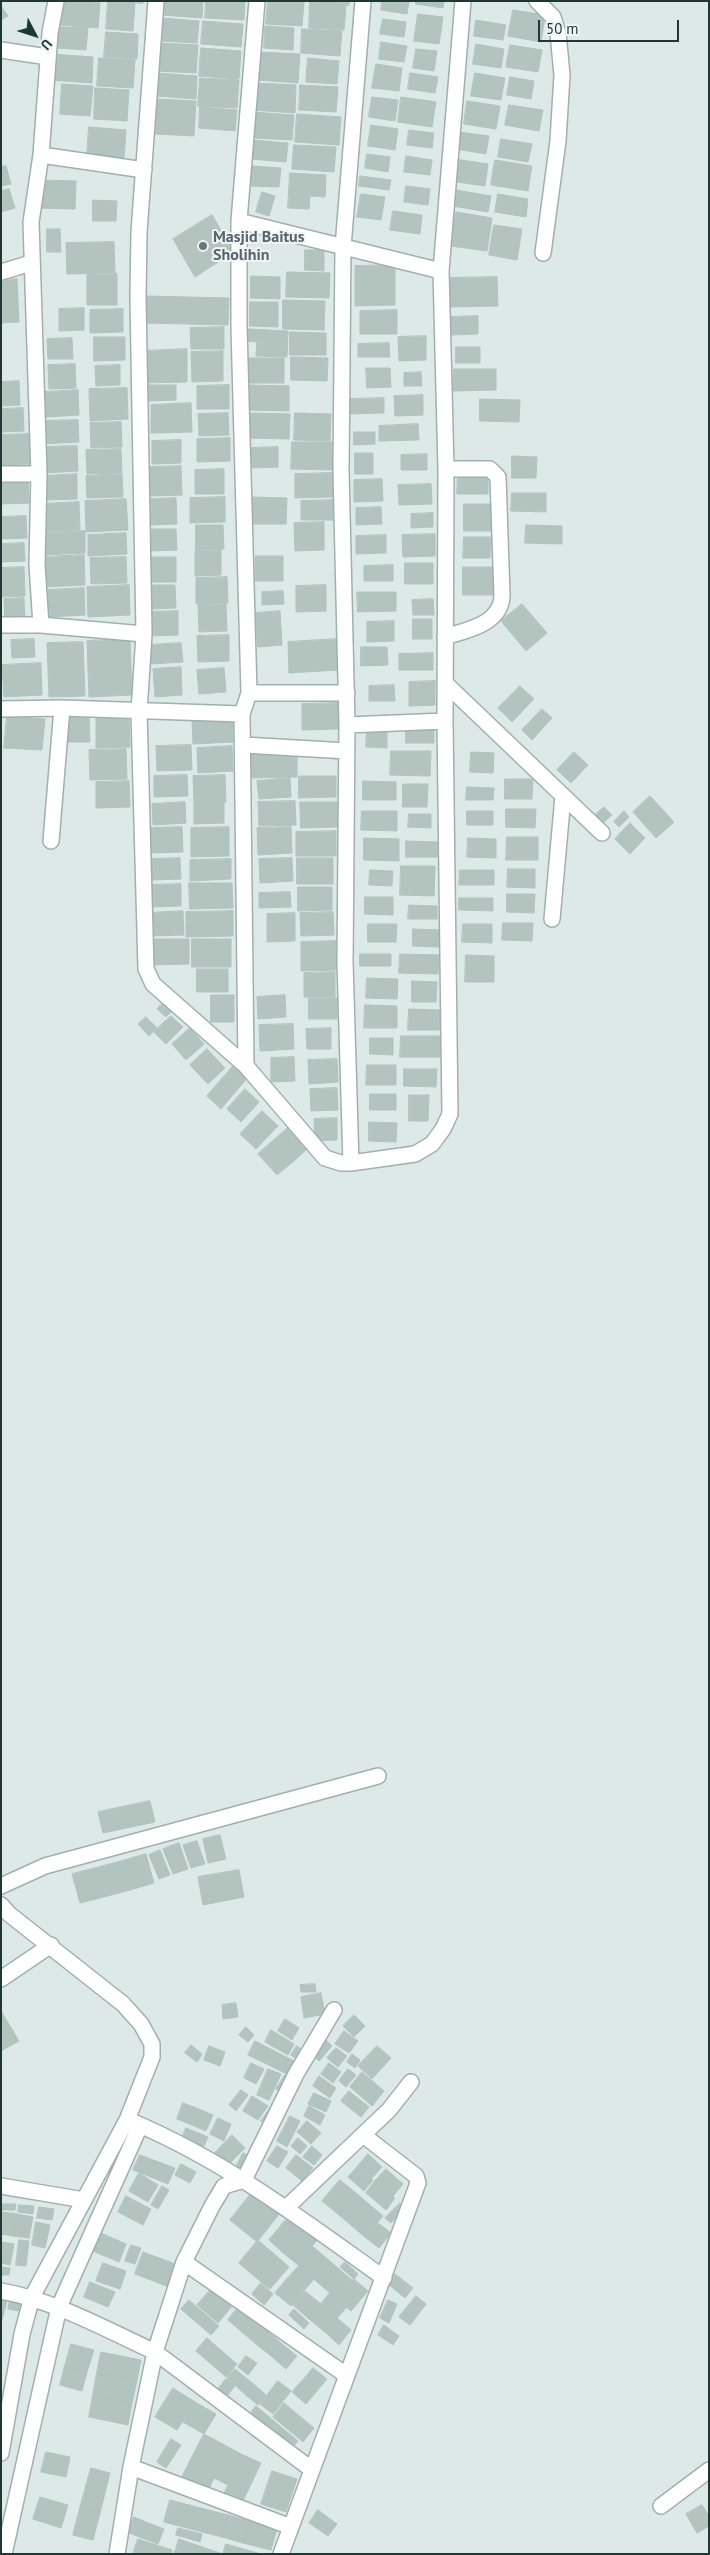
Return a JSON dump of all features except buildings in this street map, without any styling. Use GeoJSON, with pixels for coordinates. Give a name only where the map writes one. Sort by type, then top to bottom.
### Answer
{"type":"FeatureCollection","features":[{"type":"Feature","properties":{"kind":"street"},"geometry":{"type":"LineString","coordinates":[[41,625],[37,565],[39,474],[36,333],[31,263],[33,204],[41,155],[48,57],[56,1]]}},
{"type":"Feature","properties":{"kind":"street"},"geometry":{"type":"LineString","coordinates":[[156,1],[139,232],[138,298],[144,634],[139,712],[146,969],[153,984],[246,1066],[325,1158],[341,1163],[415,1154],[432,1144],[444,1129],[450,1114],[445,721],[446,469],[441,271],[463,1]]}},
{"type":"Feature","properties":{"kind":"street"},"geometry":{"type":"LineString","coordinates":[[246,1066],[244,745],[242,714],[248,693],[239,327],[240,220],[257,1]]}},
{"type":"Feature","properties":{"kind":"street"},"geometry":{"type":"LineString","coordinates":[[351,1163],[345,962],[347,725],[341,470],[343,248],[363,1]]}},
{"type":"Feature","properties":{"kind":"street"},"geometry":{"type":"LineString","coordinates":[[537,1],[553,18],[558,33],[562,75],[558,141],[543,253]]}},
{"type":"Feature","properties":{"kind":"street"},"geometry":{"type":"LineString","coordinates":[[1,50],[48,57]]}},
{"type":"Feature","properties":{"kind":"street"},"geometry":{"type":"LineString","coordinates":[[41,155],[144,170]]}},
{"type":"Feature","properties":{"kind":"street"},"geometry":{"type":"LineString","coordinates":[[240,220],[343,248],[441,271]]}},
{"type":"Feature","properties":{"kind":"street"},"geometry":{"type":"LineString","coordinates":[[1,272],[31,263]]}},
{"type":"Feature","properties":{"kind":"street"},"geometry":{"type":"LineString","coordinates":[[445,637],[481,625],[493,617],[501,604],[502,596],[498,477],[490,469],[446,469]]}},
{"type":"Feature","properties":{"kind":"street"},"geometry":{"type":"LineString","coordinates":[[1,474],[39,474]]}},
{"type":"Feature","properties":{"kind":"street"},"geometry":{"type":"LineString","coordinates":[[1,625],[41,625],[144,634]]}},
{"type":"Feature","properties":{"kind":"street"},"geometry":{"type":"LineString","coordinates":[[446,684],[602,833]]}},
{"type":"Feature","properties":{"kind":"street"},"geometry":{"type":"LineString","coordinates":[[248,693],[346,692]]}},
{"type":"Feature","properties":{"kind":"street"},"geometry":{"type":"LineString","coordinates":[[1,709],[62,708],[242,714]]}},
{"type":"Feature","properties":{"kind":"street"},"geometry":{"type":"LineString","coordinates":[[51,841],[62,708]]}},
{"type":"Feature","properties":{"kind":"street"},"geometry":{"type":"LineString","coordinates":[[347,725],[445,721]]}},
{"type":"Feature","properties":{"kind":"street"},"geometry":{"type":"LineString","coordinates":[[244,745],[347,751]]}},
{"type":"Feature","properties":{"kind":"street"},"geometry":{"type":"LineString","coordinates":[[552,919],[562,796]]}},
{"type":"Feature","properties":{"kind":"street"},"geometry":{"type":"LineString","coordinates":[[1,1886],[45,1866],[378,1776]]}},
{"type":"Feature","properties":{"kind":"street"},"geometry":{"type":"LineString","coordinates":[[1,1905],[9,1914],[52,1945],[124,2004],[141,2024],[152,2044],[152,2057],[134,2123],[59,2307],[4,2554]]}},
{"type":"Feature","properties":{"kind":"street"},"geometry":{"type":"LineString","coordinates":[[1,1979],[52,1945]]}},
{"type":"Feature","properties":{"kind":"street"},"geometry":{"type":"LineString","coordinates":[[117,2554],[131,2467],[155,2352],[184,2262],[224,2186],[244,2180],[296,2074],[334,2010]]}},
{"type":"Feature","properties":{"kind":"street"},"geometry":{"type":"LineString","coordinates":[[286,2208],[389,2110],[411,2082]]}},
{"type":"Feature","properties":{"kind":"street"},"geometry":{"type":"LineString","coordinates":[[134,2123],[184,2145],[244,2180],[384,2278]]}},
{"type":"Feature","properties":{"kind":"street"},"geometry":{"type":"LineString","coordinates":[[1,2453],[22,2334],[32,2296],[84,2200],[134,2123]]}},
{"type":"Feature","properties":{"kind":"street"},"geometry":{"type":"LineString","coordinates":[[281,2554],[418,2183],[416,2176],[363,2135]]}},
{"type":"Feature","properties":{"kind":"street"},"geometry":{"type":"LineString","coordinates":[[1,2186],[84,2200]]}},
{"type":"Feature","properties":{"kind":"street"},"geometry":{"type":"LineString","coordinates":[[184,2262],[346,2375]]}},
{"type":"Feature","properties":{"kind":"street"},"geometry":{"type":"LineString","coordinates":[[1,2290],[32,2296],[155,2352],[311,2470]]}},
{"type":"Feature","properties":{"kind":"street"},"geometry":{"type":"LineString","coordinates":[[131,2467],[291,2527]]}},
{"type":"Feature","properties":{"kind":"street"},"geometry":{"type":"LineString","coordinates":[[661,2506],[709,2470]]}},
{"type":"Feature","properties":{"kind":"place","name":"Masjid Baitus Sholihin"},"geometry":{"type":"Point","coordinates":[203,246]}}]}
